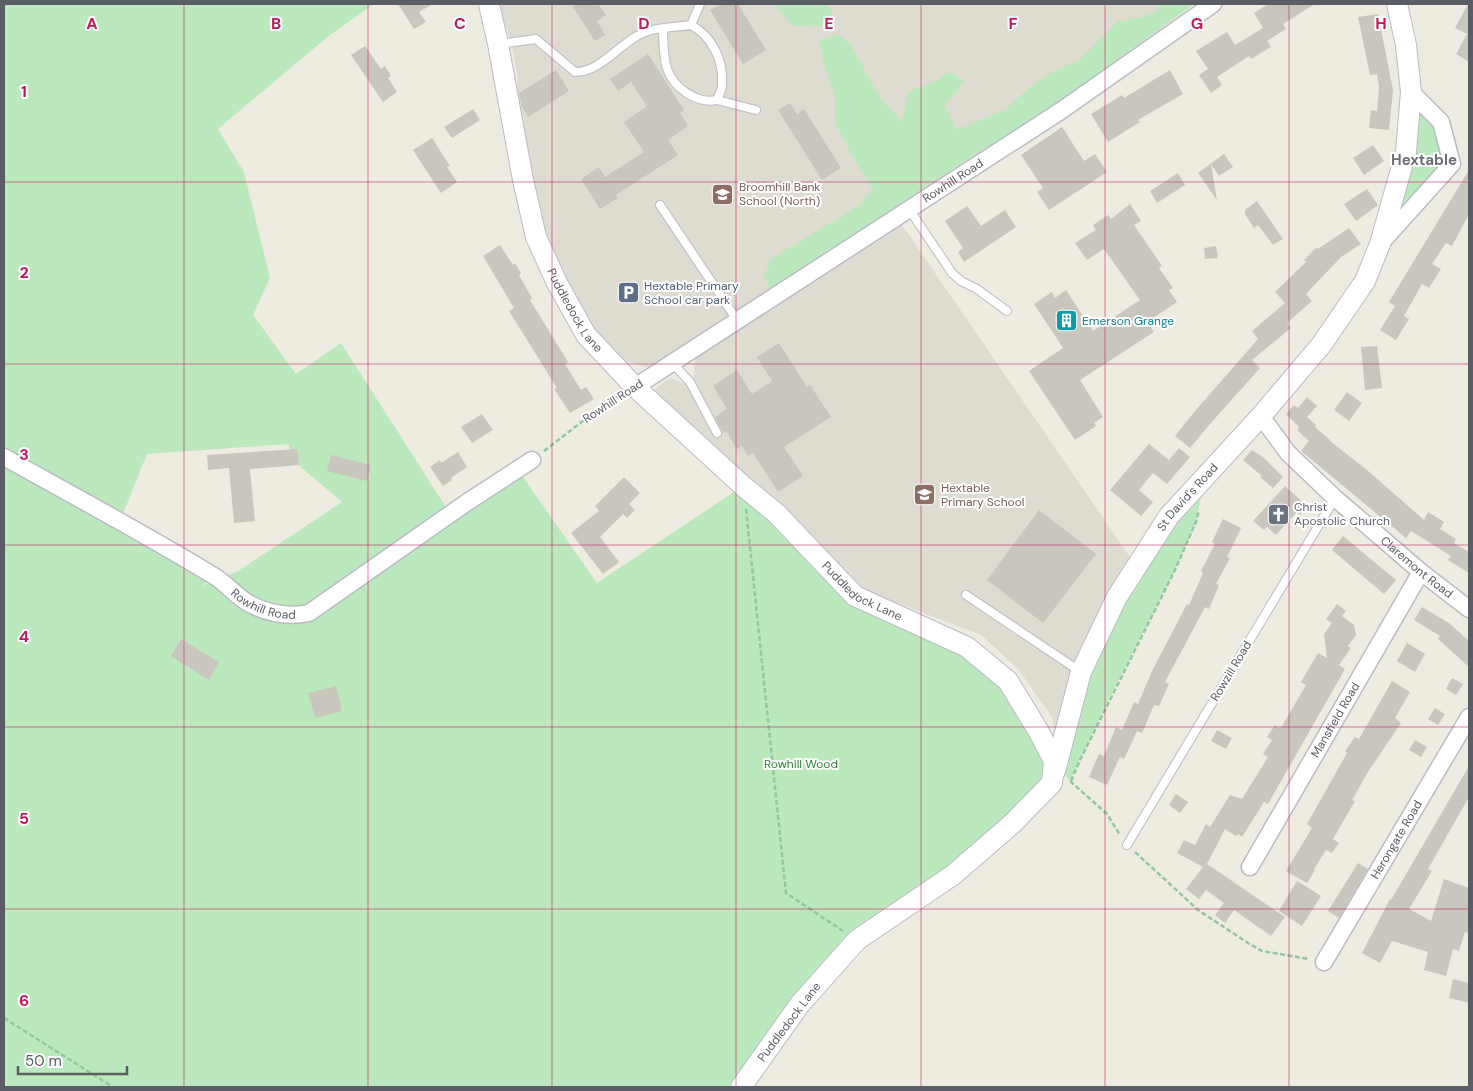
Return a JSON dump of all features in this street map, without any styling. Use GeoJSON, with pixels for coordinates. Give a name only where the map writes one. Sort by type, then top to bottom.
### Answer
{"type":"FeatureCollection","features":[{"type":"Feature","properties":{"kind":"street","name":"Puddledock Lane"},"geometry":{"type":"LineString","coordinates":[[489,4],[536,237],[557,283],[586,335],[635,387],[743,486],[777,514],[854,596],[966,647],[1008,681],[1054,761],[1052,783],[1014,822],[952,875],[857,940],[800,1004],[741,1087]]}},
{"type":"Feature","properties":{"kind":"street","name":"Rowhill Road"},"geometry":{"type":"LineString","coordinates":[[635,387],[1062,110],[1213,4]]}},
{"type":"Feature","properties":{"kind":"street","name":"St David's Road"},"geometry":{"type":"LineString","coordinates":[[1052,783],[1081,672],[1117,597],[1169,516],[1261,416],[1325,339],[1364,281],[1380,244],[1406,152],[1411,92],[1406,45],[1397,4]]}},
{"type":"Feature","properties":{"kind":"street","name":"St David's Road"},"geometry":{"type":"LineString","coordinates":[[1380,244],[1452,164],[1441,122],[1411,92]]}},
{"type":"Feature","properties":{"kind":"street","name":"Claremont Road"},"geometry":{"type":"LineString","coordinates":[[1261,416],[1288,453],[1335,498],[1421,572],[1469,609]]}},
{"type":"Feature","properties":{"kind":"street","name":"Rowhill Road"},"geometry":{"type":"LineString","coordinates":[[4,457],[107,514],[216,578],[250,604],[274,613],[295,616],[309,613],[466,502],[532,460]]}},
{"type":"Feature","properties":{"kind":"street","name":"Mansfield Road"},"geometry":{"type":"LineString","coordinates":[[1250,867],[1421,572]]}},
{"type":"Feature","properties":{"kind":"street","name":"Herongate Road"},"geometry":{"type":"LineString","coordinates":[[1324,962],[1469,717]]}},
{"type":"Feature","properties":{"kind":"lane"},"geometry":{"type":"LineString","coordinates":[[691,26],[700,4]]}},
{"type":"Feature","properties":{"kind":"lane"},"geometry":{"type":"LineString","coordinates":[[498,44],[536,39],[574,72],[583,72],[602,62],[649,30],[691,26],[701,31],[710,40],[717,55],[721,68],[722,86],[717,100]]}},
{"type":"Feature","properties":{"kind":"lane"},"geometry":{"type":"LineString","coordinates":[[663,29],[664,58],[668,73],[676,86],[693,97],[706,102],[717,100],[756,110]]}},
{"type":"Feature","properties":{"kind":"lane"},"geometry":{"type":"LineString","coordinates":[[660,204],[737,320]]}},
{"type":"Feature","properties":{"kind":"lane"},"geometry":{"type":"LineString","coordinates":[[909,209],[952,273],[960,281],[978,289],[1007,311]]}},
{"type":"Feature","properties":{"kind":"lane"},"geometry":{"type":"LineString","coordinates":[[672,363],[690,382],[717,433]]}},
{"type":"Feature","properties":{"kind":"lane","name":"Rowzill Road"},"geometry":{"type":"LineString","coordinates":[[1127,845],[1335,498]]}},
{"type":"Feature","properties":{"kind":"lane"},"geometry":{"type":"LineString","coordinates":[[966,595],[1081,672]]}},
{"type":"Feature","properties":{"kind":"path","name":"Rowhill Road"},"geometry":{"type":"LineString","coordinates":[[532,460],[605,404],[635,387]]}},
{"type":"Feature","properties":{"kind":"path"},"geometry":{"type":"LineString","coordinates":[[1200,483],[1202,496],[1196,522],[1174,572],[1071,781],[1107,814],[1127,845],[1198,910],[1262,951],[1324,962]]}},
{"type":"Feature","properties":{"kind":"path"},"geometry":{"type":"LineString","coordinates":[[743,486],[786,893],[857,940]]}},
{"type":"Feature","properties":{"kind":"path"},"geometry":{"type":"LineString","coordinates":[[4,1018],[113,1087]]}},
{"type":"Feature","properties":{"kind":"shaded area","name":"Broomhill Bank School (North)"},"geometry":{"type":"Polygon","coordinates":[[[493,4],[1194,4],[1049,109],[991,144],[651,368],[618,359],[593,331],[540,234],[512,98],[518,80],[512,46],[505,23],[498,26],[493,4]]]}},
{"type":"Feature","properties":{"kind":"shaded area","name":"Hextable Primary School"},"geometry":{"type":"Polygon","coordinates":[[[900,222],[1134,563],[1058,748],[1052,717],[1018,669],[981,635],[858,588],[651,392],[670,378],[685,384],[690,382],[694,377],[695,358],[900,222]]]}},
{"type":"Feature","properties":{"kind":"green space","name":"Rowhill Wood"},"geometry":{"type":"Polygon","coordinates":[[[4,4],[374,4],[330,35],[218,129],[244,172],[270,278],[253,315],[296,374],[341,343],[453,518],[521,474],[597,583],[743,486],[854,597],[967,649],[1007,682],[1038,734],[1050,781],[1013,822],[856,939],[736,1087],[4,1087],[4,4]],[[289,444],[147,454],[120,521],[216,577],[199,587],[238,571],[342,502],[290,458],[289,444]]]}},
{"type":"Feature","properties":{"kind":"green space"},"geometry":{"type":"Polygon","coordinates":[[[775,4],[824,4],[834,12],[828,17],[828,25],[815,27],[791,25],[775,4]]]}},
{"type":"Feature","properties":{"kind":"green space"},"geometry":{"type":"Polygon","coordinates":[[[1157,4],[1194,4],[1049,109],[957,166],[771,292],[764,276],[771,259],[857,207],[873,190],[835,123],[835,96],[823,61],[819,41],[836,34],[849,42],[881,99],[902,122],[909,91],[936,81],[948,72],[964,80],[945,105],[957,130],[1006,109],[1029,88],[1055,70],[1080,60],[1118,21],[1141,18],[1159,10],[1157,4]]]}},
{"type":"Feature","properties":{"kind":"green space"},"geometry":{"type":"Polygon","coordinates":[[[1411,96],[1439,122],[1450,164],[1382,240],[1411,96]]]}},
{"type":"Feature","properties":{"kind":"green space"},"geometry":{"type":"Polygon","coordinates":[[[1199,484],[1201,497],[1196,522],[1174,572],[1107,703],[1070,781],[1057,766],[1081,672],[1199,484]]]}},
{"type":"Feature","properties":{"kind":"building"},"geometry":{"type":"Polygon","coordinates":[[[398,4],[433,4],[419,12],[426,22],[414,29],[398,4]]]}},
{"type":"Feature","properties":{"kind":"building"},"geometry":{"type":"Polygon","coordinates":[[[571,4],[598,4],[606,15],[597,21],[605,35],[595,41],[571,4]]]}},
{"type":"Feature","properties":{"kind":"building"},"geometry":{"type":"Polygon","coordinates":[[[721,4],[738,4],[766,50],[743,64],[710,10],[721,4]]]}},
{"type":"Feature","properties":{"kind":"building"},"geometry":{"type":"Polygon","coordinates":[[[1268,4],[1315,4],[1283,24],[1286,29],[1267,41],[1271,47],[1251,59],[1249,56],[1217,77],[1222,85],[1211,93],[1199,75],[1208,69],[1196,51],[1227,32],[1235,45],[1263,28],[1254,13],[1268,4]]]}},
{"type":"Feature","properties":{"kind":"building"},"geometry":{"type":"Polygon","coordinates":[[[1468,4],[1469,62],[1456,54],[1467,34],[1455,28],[1468,4]]]}},
{"type":"Feature","properties":{"kind":"building"},"geometry":{"type":"Polygon","coordinates":[[[1378,14],[1393,90],[1389,130],[1369,128],[1371,110],[1377,111],[1379,87],[1377,74],[1370,75],[1358,17],[1378,14]]]}},
{"type":"Feature","properties":{"kind":"building"},"geometry":{"type":"Polygon","coordinates":[[[365,46],[381,69],[385,66],[391,76],[388,78],[397,92],[383,102],[351,55],[365,46]]]}},
{"type":"Feature","properties":{"kind":"building"},"geometry":{"type":"Polygon","coordinates":[[[648,54],[684,110],[680,113],[688,126],[668,140],[678,155],[616,195],[618,198],[600,209],[581,179],[599,167],[605,177],[644,152],[624,122],[647,106],[631,82],[618,91],[610,79],[648,54]]]}},
{"type":"Feature","properties":{"kind":"building"},"geometry":{"type":"Polygon","coordinates":[[[556,70],[569,91],[528,117],[522,107],[519,93],[556,70]]]}},
{"type":"Feature","properties":{"kind":"building"},"geometry":{"type":"Polygon","coordinates":[[[1170,70],[1183,94],[1138,120],[1140,122],[1108,142],[1091,114],[1122,95],[1124,98],[1170,70]]]}},
{"type":"Feature","properties":{"kind":"building"},"geometry":{"type":"Polygon","coordinates":[[[790,103],[797,114],[804,109],[841,168],[822,180],[778,110],[790,103]]]}},
{"type":"Feature","properties":{"kind":"building"},"geometry":{"type":"Polygon","coordinates":[[[473,109],[480,120],[452,138],[444,127],[473,109]]]}},
{"type":"Feature","properties":{"kind":"building"},"geometry":{"type":"Polygon","coordinates":[[[1062,127],[1084,161],[1095,154],[1107,172],[1049,210],[1037,192],[1043,188],[1021,155],[1062,127]]]}},
{"type":"Feature","properties":{"kind":"building"},"geometry":{"type":"Polygon","coordinates":[[[432,138],[450,166],[447,167],[457,182],[441,193],[413,150],[432,138]]]}},
{"type":"Feature","properties":{"kind":"building"},"geometry":{"type":"Polygon","coordinates":[[[1373,145],[1384,161],[1364,175],[1353,158],[1373,145]]]}},
{"type":"Feature","properties":{"kind":"building"},"geometry":{"type":"Polygon","coordinates":[[[1224,154],[1233,167],[1219,176],[1211,164],[1217,200],[1198,173],[1224,154]]]}},
{"type":"Feature","properties":{"kind":"building"},"geometry":{"type":"Polygon","coordinates":[[[1469,170],[1469,214],[1452,246],[1446,243],[1432,264],[1441,269],[1429,288],[1422,284],[1404,316],[1409,319],[1396,340],[1380,330],[1395,306],[1389,302],[1469,170]]]}},
{"type":"Feature","properties":{"kind":"building"},"geometry":{"type":"Polygon","coordinates":[[[1178,173],[1185,185],[1157,203],[1150,191],[1178,173]]]}},
{"type":"Feature","properties":{"kind":"building"},"geometry":{"type":"Polygon","coordinates":[[[1367,189],[1378,205],[1356,221],[1344,204],[1367,189]]]}},
{"type":"Feature","properties":{"kind":"building"},"geometry":{"type":"Polygon","coordinates":[[[1257,201],[1283,239],[1273,245],[1258,225],[1254,228],[1245,214],[1245,210],[1257,201]]]}},
{"type":"Feature","properties":{"kind":"building","name":"Emerson Grange"},"geometry":{"type":"Polygon","coordinates":[[[1130,204],[1141,221],[1134,225],[1162,266],[1159,268],[1173,288],[1169,290],[1177,302],[1147,322],[1154,332],[1080,380],[1103,417],[1094,423],[1096,426],[1075,440],[1029,371],[1063,348],[1034,304],[1052,292],[1055,298],[1066,290],[1093,331],[1140,300],[1104,249],[1087,260],[1075,243],[1096,230],[1093,225],[1108,215],[1111,219],[1130,204]]]}},
{"type":"Feature","properties":{"kind":"building"},"geometry":{"type":"Polygon","coordinates":[[[967,206],[981,226],[1005,210],[1016,227],[964,262],[958,252],[963,248],[945,221],[967,206]]]}},
{"type":"Feature","properties":{"kind":"building"},"geometry":{"type":"Polygon","coordinates":[[[1349,228],[1361,244],[1341,257],[1306,294],[1312,301],[1287,323],[1291,328],[1252,360],[1260,368],[1190,448],[1175,436],[1258,339],[1252,331],[1285,303],[1275,292],[1306,262],[1304,260],[1317,247],[1318,249],[1349,228]]]}},
{"type":"Feature","properties":{"kind":"building"},"geometry":{"type":"Polygon","coordinates":[[[500,245],[513,265],[515,263],[521,273],[519,275],[532,298],[530,300],[568,362],[565,364],[581,390],[586,387],[594,399],[570,413],[554,389],[557,388],[509,311],[514,308],[483,256],[500,245]]]}},
{"type":"Feature","properties":{"kind":"building"},"geometry":{"type":"Polygon","coordinates":[[[1216,246],[1218,258],[1205,259],[1204,248],[1216,246]]]}},
{"type":"Feature","properties":{"kind":"building"},"geometry":{"type":"Polygon","coordinates":[[[779,343],[807,387],[810,385],[831,417],[784,447],[803,476],[778,492],[753,453],[748,456],[742,446],[737,449],[726,431],[723,433],[715,417],[727,409],[713,386],[737,370],[752,394],[772,381],[757,357],[779,343]]]}},
{"type":"Feature","properties":{"kind":"building"},"geometry":{"type":"Polygon","coordinates":[[[1377,346],[1382,388],[1365,390],[1361,347],[1377,346]]]}},
{"type":"Feature","properties":{"kind":"building"},"geometry":{"type":"Polygon","coordinates":[[[1347,392],[1362,403],[1349,421],[1334,410],[1347,392]]]}},
{"type":"Feature","properties":{"kind":"building"},"geometry":{"type":"Polygon","coordinates":[[[1307,397],[1317,406],[1307,417],[1330,441],[1367,470],[1424,520],[1428,512],[1444,522],[1440,529],[1456,539],[1454,543],[1469,552],[1469,573],[1448,560],[1451,556],[1411,531],[1406,538],[1301,451],[1309,441],[1297,430],[1299,427],[1286,414],[1294,405],[1298,408],[1307,397]]]}},
{"type":"Feature","properties":{"kind":"building"},"geometry":{"type":"Polygon","coordinates":[[[482,414],[493,430],[472,443],[461,427],[482,414]]]}},
{"type":"Feature","properties":{"kind":"building"},"geometry":{"type":"Polygon","coordinates":[[[1149,444],[1169,460],[1179,448],[1190,457],[1167,484],[1153,473],[1139,490],[1153,502],[1141,516],[1110,490],[1149,444]]]}},
{"type":"Feature","properties":{"kind":"building"},"geometry":{"type":"Polygon","coordinates":[[[297,449],[299,465],[250,469],[255,521],[234,523],[229,468],[208,470],[207,455],[297,449]]]}},
{"type":"Feature","properties":{"kind":"building"},"geometry":{"type":"Polygon","coordinates":[[[1252,450],[1263,457],[1283,477],[1273,488],[1243,460],[1252,450]]]}},
{"type":"Feature","properties":{"kind":"building"},"geometry":{"type":"Polygon","coordinates":[[[458,452],[467,467],[443,486],[430,467],[440,460],[441,463],[458,452]]]}},
{"type":"Feature","properties":{"kind":"building"},"geometry":{"type":"Polygon","coordinates":[[[331,455],[371,465],[367,481],[327,471],[331,455]]]}},
{"type":"Feature","properties":{"kind":"building"},"geometry":{"type":"Polygon","coordinates":[[[624,477],[640,493],[629,504],[635,510],[627,518],[623,514],[600,537],[619,562],[603,574],[571,533],[599,511],[595,506],[624,477]]]}},
{"type":"Feature","properties":{"kind":"building","name":"Christ Apostolic Church"},"geometry":{"type":"Polygon","coordinates":[[[1285,486],[1307,506],[1300,515],[1297,512],[1276,535],[1267,527],[1264,530],[1253,521],[1285,486]]]}},
{"type":"Feature","properties":{"kind":"building"},"geometry":{"type":"Polygon","coordinates":[[[1039,510],[1096,554],[1043,623],[987,580],[1039,510]]]}},
{"type":"Feature","properties":{"kind":"building"},"geometry":{"type":"Polygon","coordinates":[[[1223,519],[1241,528],[1227,557],[1230,558],[1216,584],[1219,585],[1209,609],[1205,607],[1165,682],[1169,684],[1159,706],[1154,705],[1142,733],[1137,731],[1124,759],[1120,757],[1107,785],[1089,777],[1099,754],[1104,756],[1116,727],[1122,730],[1134,702],[1138,704],[1152,671],[1187,604],[1189,605],[1203,573],[1201,571],[1215,544],[1212,542],[1223,519]]]}},
{"type":"Feature","properties":{"kind":"building"},"geometry":{"type":"Polygon","coordinates":[[[1343,536],[1396,580],[1384,594],[1332,550],[1343,536]]]}},
{"type":"Feature","properties":{"kind":"building"},"geometry":{"type":"Polygon","coordinates":[[[1337,604],[1346,611],[1342,616],[1354,625],[1356,635],[1348,646],[1351,648],[1339,665],[1345,669],[1268,804],[1264,802],[1242,837],[1238,834],[1236,836],[1225,829],[1207,864],[1285,917],[1271,936],[1234,910],[1225,923],[1215,915],[1224,903],[1206,890],[1199,899],[1186,889],[1203,867],[1177,853],[1184,840],[1195,845],[1206,824],[1210,827],[1230,795],[1242,799],[1268,757],[1263,754],[1272,740],[1267,737],[1275,725],[1279,728],[1282,726],[1306,685],[1301,682],[1318,653],[1327,658],[1324,634],[1332,623],[1326,619],[1337,604]]]}},
{"type":"Feature","properties":{"kind":"building"},"geometry":{"type":"Polygon","coordinates":[[[1422,607],[1449,623],[1469,641],[1469,667],[1438,639],[1440,636],[1414,620],[1422,607]]]}},
{"type":"Feature","properties":{"kind":"building"},"geometry":{"type":"Polygon","coordinates":[[[181,639],[219,662],[209,680],[171,656],[181,639]]]}},
{"type":"Feature","properties":{"kind":"building"},"geometry":{"type":"Polygon","coordinates":[[[1407,643],[1425,654],[1415,672],[1397,661],[1407,643]]]}},
{"type":"Feature","properties":{"kind":"building"},"geometry":{"type":"Polygon","coordinates":[[[1452,678],[1463,684],[1456,695],[1446,689],[1452,678]]]}},
{"type":"Feature","properties":{"kind":"building"},"geometry":{"type":"Polygon","coordinates":[[[1392,681],[1410,692],[1395,718],[1401,723],[1368,772],[1352,800],[1355,801],[1333,839],[1339,843],[1332,853],[1326,850],[1307,883],[1286,871],[1312,828],[1307,824],[1347,753],[1345,751],[1355,737],[1359,739],[1392,681]]]}},
{"type":"Feature","properties":{"kind":"building"},"geometry":{"type":"Polygon","coordinates":[[[336,686],[342,711],[315,718],[308,693],[336,686]]]}},
{"type":"Feature","properties":{"kind":"building"},"geometry":{"type":"Polygon","coordinates":[[[1435,708],[1445,714],[1438,725],[1428,719],[1435,708]]]}},
{"type":"Feature","properties":{"kind":"building"},"geometry":{"type":"Polygon","coordinates":[[[1217,730],[1232,738],[1226,749],[1211,741],[1217,730]]]}},
{"type":"Feature","properties":{"kind":"building"},"geometry":{"type":"Polygon","coordinates":[[[1415,740],[1427,747],[1421,757],[1409,750],[1415,740]]]}},
{"type":"Feature","properties":{"kind":"building"},"geometry":{"type":"Polygon","coordinates":[[[1469,766],[1469,797],[1428,869],[1432,871],[1409,909],[1431,921],[1444,879],[1469,888],[1469,933],[1465,932],[1459,951],[1453,949],[1446,976],[1424,970],[1428,952],[1392,941],[1380,963],[1362,953],[1390,899],[1469,766]]]}},
{"type":"Feature","properties":{"kind":"building"},"geometry":{"type":"Polygon","coordinates":[[[1176,794],[1188,802],[1180,813],[1169,805],[1176,794]]]}},
{"type":"Feature","properties":{"kind":"building"},"geometry":{"type":"Polygon","coordinates":[[[1358,863],[1368,869],[1339,918],[1328,911],[1358,863]]]}},
{"type":"Feature","properties":{"kind":"building"},"geometry":{"type":"Polygon","coordinates":[[[1297,881],[1321,896],[1302,926],[1279,911],[1297,881]]]}},
{"type":"Feature","properties":{"kind":"building"},"geometry":{"type":"Polygon","coordinates":[[[1453,979],[1469,983],[1469,1003],[1449,998],[1453,979]]]}},
{"type":"Feature","properties":{"kind":"place","name":"Broomhill Bank School (North)"},"geometry":{"type":"Point","coordinates":[723,194]}},
{"type":"Feature","properties":{"kind":"place","name":"Hextable Primary School car park"},"geometry":{"type":"Point","coordinates":[628,293]}},
{"type":"Feature","properties":{"kind":"place","name":"Emerson Grange"},"geometry":{"type":"Point","coordinates":[1066,321]}},
{"type":"Feature","properties":{"kind":"place","name":"Hextable Primary School"},"geometry":{"type":"Point","coordinates":[925,495]}},
{"type":"Feature","properties":{"kind":"place","name":"Christ Apostolic Church"},"geometry":{"type":"Point","coordinates":[1278,514]}},
{"type":"Feature","properties":{"kind":"district","name":"Hextable"},"geometry":{"type":"Point","coordinates":[1424,160]}}]}
